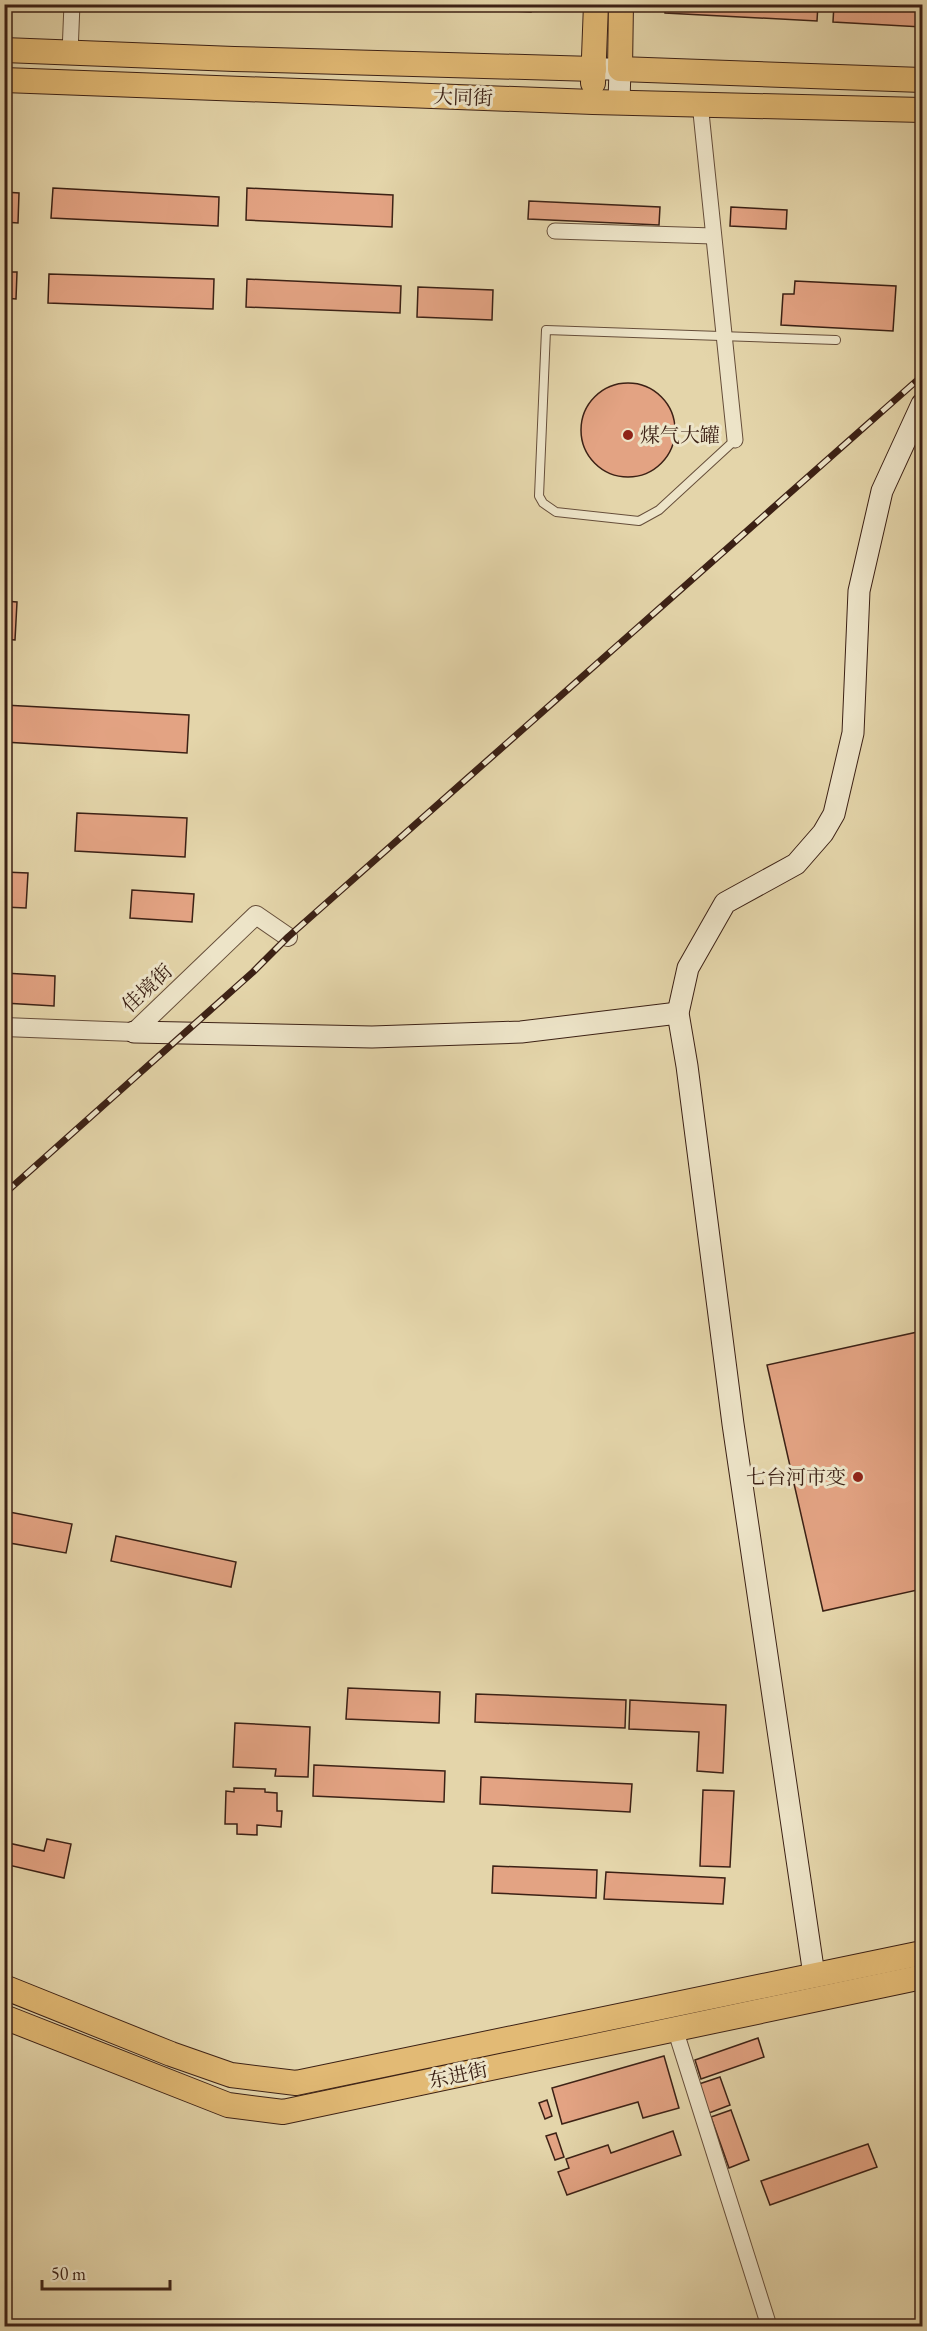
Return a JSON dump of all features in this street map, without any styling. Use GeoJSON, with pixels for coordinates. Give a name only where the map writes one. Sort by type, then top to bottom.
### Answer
{"type":"FeatureCollection","features":[{"type":"Feature","properties":{"kind":"main road"},"geometry":{"type":"LineString","coordinates":[[593,102],[596,4]]}},
{"type":"Feature","properties":{"kind":"main road"},"geometry":{"type":"LineString","coordinates":[[619,102],[621,4]]}},
{"type":"Feature","properties":{"kind":"main road","name":"大同街"},"geometry":{"type":"LineString","coordinates":[[4,50],[594,69]]}},
{"type":"Feature","properties":{"kind":"main road"},"geometry":{"type":"LineString","coordinates":[[594,69],[922,80]]}},
{"type":"Feature","properties":{"kind":"main road","name":"大同街"},"geometry":{"type":"LineString","coordinates":[[4,80],[593,102],[700,103],[922,111]]}},
{"type":"Feature","properties":{"kind":"main road"},"geometry":{"type":"LineString","coordinates":[[814,1975],[735,1435],[687,1066],[678,1013],[688,968],[725,903],[796,864],[823,833],[834,814],[853,733],[860,591],[882,491],[922,404]]}},
{"type":"Feature","properties":{"kind":"main road"},"geometry":{"type":"LineString","coordinates":[[134,1032],[372,1037],[520,1032],[678,1013]]}},
{"type":"Feature","properties":{"kind":"main road","name":"东进街"},"geometry":{"type":"LineString","coordinates":[[4,1987],[171,2054],[231,2075],[296,2083],[922,1953]]}},
{"type":"Feature","properties":{"kind":"main road","name":"东进街"},"geometry":{"type":"LineString","coordinates":[[4,2017],[228,2105],[283,2112],[922,1977]]}},
{"type":"Feature","properties":{"kind":"street"},"geometry":{"type":"LineString","coordinates":[[70,53],[72,4]]}},
{"type":"Feature","properties":{"kind":"street"},"geometry":{"type":"LineString","coordinates":[[700,103],[735,440]]}},
{"type":"Feature","properties":{"kind":"street"},"geometry":{"type":"LineString","coordinates":[[555,231],[713,236]]}},
{"type":"Feature","properties":{"kind":"street","name":"佳境街"},"geometry":{"type":"LineString","coordinates":[[4,1027],[134,1032],[256,915],[288,937]]}},
{"type":"Feature","properties":{"kind":"street"},"geometry":{"type":"LineString","coordinates":[[675,2029],[769,2326]]}},
{"type":"Feature","properties":{"kind":"lane"},"geometry":{"type":"LineString","coordinates":[[735,440],[659,510],[639,521],[556,512],[543,503],[539,496],[546,330],[836,340]]}},
{"type":"Feature","properties":{"kind":"building"},"geometry":{"type":"Polygon","coordinates":[[[393,4],[531,4],[531,12],[393,4]]]}},
{"type":"Feature","properties":{"kind":"building"},"geometry":{"type":"Polygon","coordinates":[[[665,4],[818,4],[817,21],[665,13],[665,4]]]}},
{"type":"Feature","properties":{"kind":"building"},"geometry":{"type":"Polygon","coordinates":[[[834,4],[922,4],[922,27],[833,22],[834,4]]]}},
{"type":"Feature","properties":{"kind":"building"},"geometry":{"type":"Polygon","coordinates":[[[53,188],[219,197],[218,226],[51,218],[53,188]]]}},
{"type":"Feature","properties":{"kind":"building"},"geometry":{"type":"Polygon","coordinates":[[[247,188],[393,195],[392,227],[246,220],[247,188]]]}},
{"type":"Feature","properties":{"kind":"building"},"geometry":{"type":"Polygon","coordinates":[[[4,192],[19,193],[18,223],[4,222],[4,192]]]}},
{"type":"Feature","properties":{"kind":"building"},"geometry":{"type":"Polygon","coordinates":[[[529,201],[660,207],[659,225],[528,219],[529,201]]]}},
{"type":"Feature","properties":{"kind":"building"},"geometry":{"type":"Polygon","coordinates":[[[731,207],[787,210],[786,229],[730,226],[731,207]]]}},
{"type":"Feature","properties":{"kind":"building"},"geometry":{"type":"Polygon","coordinates":[[[4,272],[17,272],[16,299],[4,298],[4,272]]]}},
{"type":"Feature","properties":{"kind":"building"},"geometry":{"type":"Polygon","coordinates":[[[49,274],[214,279],[213,309],[48,303],[49,274]]]}},
{"type":"Feature","properties":{"kind":"building"},"geometry":{"type":"Polygon","coordinates":[[[247,279],[401,286],[400,313],[246,307],[247,279]]]}},
{"type":"Feature","properties":{"kind":"building"},"geometry":{"type":"Polygon","coordinates":[[[795,281],[896,286],[893,331],[781,325],[783,294],[794,294],[795,281]]]}},
{"type":"Feature","properties":{"kind":"building"},"geometry":{"type":"Polygon","coordinates":[[[418,287],[493,290],[492,320],[417,317],[418,287]]]}},
{"type":"Feature","properties":{"kind":"building","name":"煤气大罐"},"geometry":{"type":"Polygon","coordinates":[[[628,383],[646,386],[661,397],[672,412],[675,430],[672,448],[661,463],[646,474],[628,477],[610,474],[595,463],[584,448],[581,430],[584,412],[595,397],[610,386],[628,383]]]}},
{"type":"Feature","properties":{"kind":"building"},"geometry":{"type":"Polygon","coordinates":[[[4,392],[10,392],[8,429],[4,429],[4,392]]]}},
{"type":"Feature","properties":{"kind":"building"},"geometry":{"type":"Polygon","coordinates":[[[4,601],[17,602],[15,640],[4,639],[4,601]]]}},
{"type":"Feature","properties":{"kind":"building"},"geometry":{"type":"Polygon","coordinates":[[[4,705],[189,715],[187,753],[4,742],[4,705]]]}},
{"type":"Feature","properties":{"kind":"building"},"geometry":{"type":"Polygon","coordinates":[[[77,813],[187,818],[185,857],[75,851],[77,813]]]}},
{"type":"Feature","properties":{"kind":"building"},"geometry":{"type":"Polygon","coordinates":[[[4,872],[28,873],[26,908],[4,907],[4,872]]]}},
{"type":"Feature","properties":{"kind":"building"},"geometry":{"type":"Polygon","coordinates":[[[132,890],[194,894],[192,922],[130,918],[132,890]]]}},
{"type":"Feature","properties":{"kind":"building"},"geometry":{"type":"Polygon","coordinates":[[[4,973],[55,976],[54,1006],[4,1003],[4,973]]]}},
{"type":"Feature","properties":{"kind":"building","name":"七台河市变"},"geometry":{"type":"Polygon","coordinates":[[[922,1331],[922,1589],[823,1611],[767,1365],[922,1331]]]}},
{"type":"Feature","properties":{"kind":"building"},"geometry":{"type":"Polygon","coordinates":[[[4,1511],[72,1524],[66,1553],[4,1542],[4,1511]]]}},
{"type":"Feature","properties":{"kind":"building"},"geometry":{"type":"Polygon","coordinates":[[[116,1536],[236,1562],[231,1587],[111,1561],[116,1536]]]}},
{"type":"Feature","properties":{"kind":"building"},"geometry":{"type":"Polygon","coordinates":[[[348,1688],[440,1692],[439,1723],[346,1719],[348,1688]]]}},
{"type":"Feature","properties":{"kind":"building"},"geometry":{"type":"Polygon","coordinates":[[[476,1694],[626,1700],[625,1728],[475,1722],[476,1694]]]}},
{"type":"Feature","properties":{"kind":"building"},"geometry":{"type":"Polygon","coordinates":[[[630,1700],[726,1705],[723,1773],[697,1771],[699,1732],[629,1729],[630,1700]]]}},
{"type":"Feature","properties":{"kind":"building"},"geometry":{"type":"Polygon","coordinates":[[[235,1723],[310,1727],[308,1777],[275,1776],[276,1769],[233,1767],[235,1723]]]}},
{"type":"Feature","properties":{"kind":"building"},"geometry":{"type":"Polygon","coordinates":[[[314,1765],[445,1771],[444,1802],[313,1796],[314,1765]]]}},
{"type":"Feature","properties":{"kind":"building"},"geometry":{"type":"Polygon","coordinates":[[[481,1777],[632,1784],[630,1812],[480,1804],[481,1777]]]}},
{"type":"Feature","properties":{"kind":"building"},"geometry":{"type":"Polygon","coordinates":[[[234,1788],[265,1789],[265,1792],[277,1793],[277,1811],[282,1811],[281,1827],[257,1825],[257,1835],[237,1834],[237,1824],[225,1824],[226,1791],[234,1792],[234,1788]]]}},
{"type":"Feature","properties":{"kind":"building"},"geometry":{"type":"Polygon","coordinates":[[[703,1790],[734,1791],[730,1867],[700,1866],[703,1790]]]}},
{"type":"Feature","properties":{"kind":"building"},"geometry":{"type":"Polygon","coordinates":[[[47,1839],[71,1844],[64,1878],[4,1864],[4,1842],[44,1851],[47,1839]]]}},
{"type":"Feature","properties":{"kind":"building"},"geometry":{"type":"Polygon","coordinates":[[[493,1866],[597,1870],[596,1898],[492,1893],[493,1866]]]}},
{"type":"Feature","properties":{"kind":"building"},"geometry":{"type":"Polygon","coordinates":[[[606,1872],[725,1878],[723,1904],[604,1899],[606,1872]]]}},
{"type":"Feature","properties":{"kind":"building"},"geometry":{"type":"Polygon","coordinates":[[[758,2038],[764,2057],[701,2079],[695,2060],[758,2038]]]}},
{"type":"Feature","properties":{"kind":"building"},"geometry":{"type":"Polygon","coordinates":[[[664,2056],[679,2108],[643,2118],[638,2102],[562,2124],[552,2088],[664,2056]]]}},
{"type":"Feature","properties":{"kind":"building"},"geometry":{"type":"Polygon","coordinates":[[[720,2077],[730,2105],[709,2113],[699,2084],[720,2077]]]}},
{"type":"Feature","properties":{"kind":"building"},"geometry":{"type":"Polygon","coordinates":[[[547,2100],[552,2116],[545,2119],[539,2103],[547,2100]]]}},
{"type":"Feature","properties":{"kind":"building"},"geometry":{"type":"Polygon","coordinates":[[[731,2110],[749,2160],[729,2168],[711,2117],[731,2110]]]}},
{"type":"Feature","properties":{"kind":"building"},"geometry":{"type":"Polygon","coordinates":[[[673,2131],[681,2155],[567,2195],[558,2172],[569,2168],[566,2159],[608,2145],[611,2153],[673,2131]]]}},
{"type":"Feature","properties":{"kind":"building"},"geometry":{"type":"Polygon","coordinates":[[[556,2133],[564,2157],[555,2160],[546,2136],[556,2133]]]}},
{"type":"Feature","properties":{"kind":"building"},"geometry":{"type":"Polygon","coordinates":[[[868,2144],[877,2167],[770,2205],[761,2181],[868,2144]]]}},
{"type":"Feature","properties":{"kind":"railway"},"geometry":{"type":"LineString","coordinates":[[4,1194],[253,972],[288,937],[922,376]]}},
{"type":"Feature","properties":{"kind":"place","name":"煤气大罐"},"geometry":{"type":"Point","coordinates":[628,435]}},
{"type":"Feature","properties":{"kind":"place","name":"七台河市变"},"geometry":{"type":"Point","coordinates":[858,1477]}}]}
